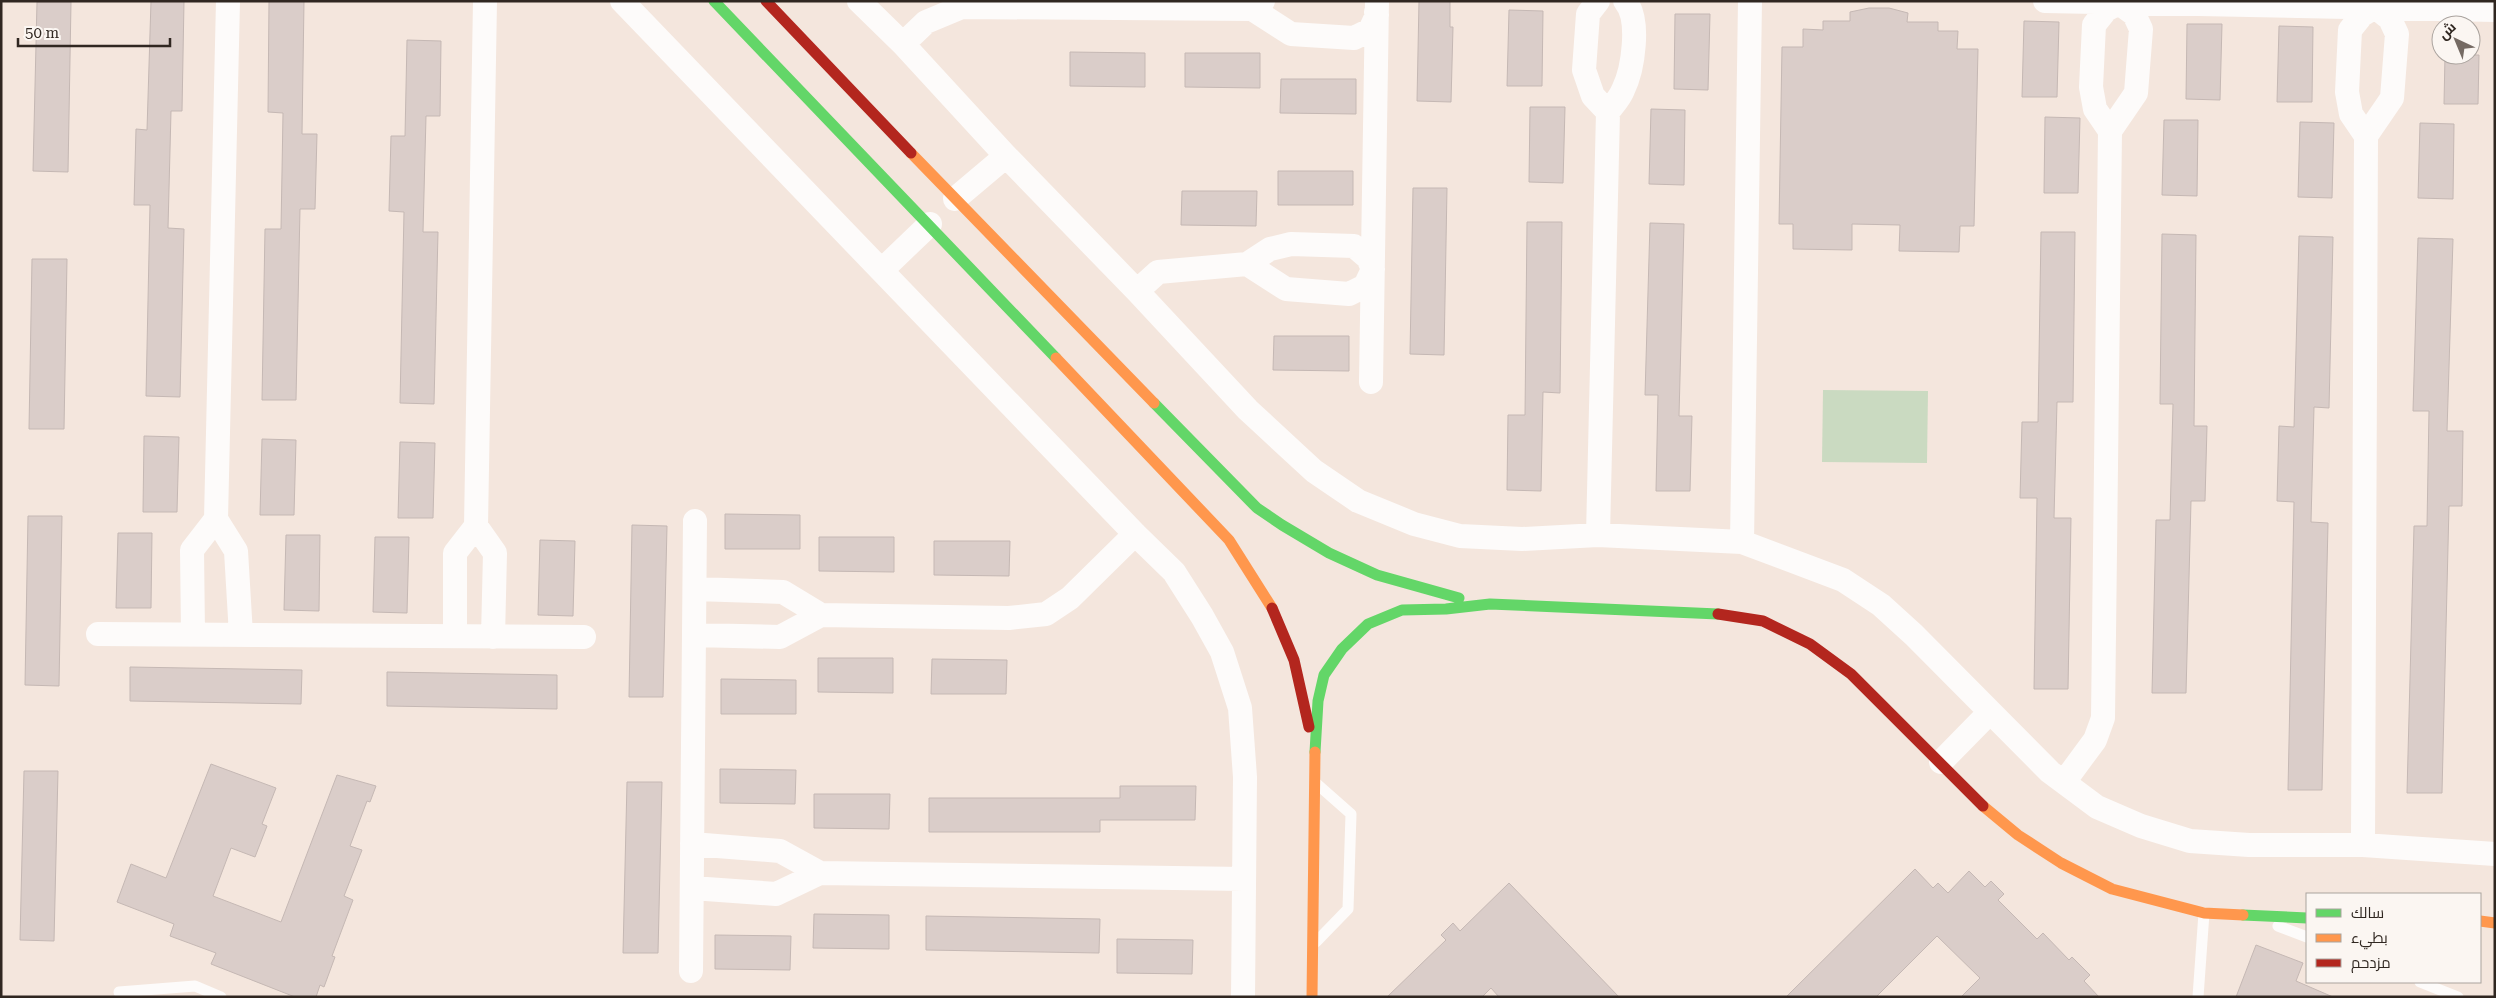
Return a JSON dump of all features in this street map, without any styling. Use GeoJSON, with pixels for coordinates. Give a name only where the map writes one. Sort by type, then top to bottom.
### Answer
{"type":"FeatureCollection","features":[{"type":"Feature","properties":{"kind":"main road"},"geometry":{"type":"LineString","coordinates":[[714,1],[930,224],[1229,540],[1256,580],[1277,617],[1292,653],[1315,752]]}},
{"type":"Feature","properties":{"kind":"main road"},"geometry":{"type":"LineString","coordinates":[[766,1],[955,199],[1257,508],[1292,533],[1353,567],[1421,590],[1490,604]]}},
{"type":"Feature","properties":{"kind":"main road"},"geometry":{"type":"LineString","coordinates":[[1312,997],[1315,752],[1318,701],[1324,675],[1342,648],[1368,624],[1402,610],[1446,609],[1490,604],[1702,612],[1763,621],[1810,644],[1851,674],[1941,762],[1971,796],[2018,834],[2061,863],[2112,889],[2204,913],[2306,918]]}},
{"type":"Feature","properties":{"kind":"main road"},"geometry":{"type":"LineString","coordinates":[[2481,921],[2495,923]]}},
{"type":"Feature","properties":{"kind":"street"},"geometry":{"type":"LineString","coordinates":[[228,1],[216,519],[236,551],[241,635]]}},
{"type":"Feature","properties":{"kind":"street"},"geometry":{"type":"LineString","coordinates":[[485,1],[476,526],[495,553],[493,636]]}},
{"type":"Feature","properties":{"kind":"street"},"geometry":{"type":"LineString","coordinates":[[622,1],[1174,572],[1222,652],[1240,708],[1245,777],[1243,997]]}},
{"type":"Feature","properties":{"kind":"street"},"geometry":{"type":"LineString","coordinates":[[859,1],[1137,291],[1248,410],[1314,471],[1358,501],[1414,524],[1460,536],[1522,539],[1598,534],[1742,542],[1843,580],[1881,605],[2050,772],[2097,807],[2141,826],[2190,840],[2249,845],[2363,845],[2495,854]]}},
{"type":"Feature","properties":{"kind":"street"},"geometry":{"type":"LineString","coordinates":[[1598,1],[1588,14],[1584,70],[1594,96],[1608,112]]}},
{"type":"Feature","properties":{"kind":"street"},"geometry":{"type":"LineString","coordinates":[[1598,534],[1608,112],[1623,92],[1631,71],[1635,19],[1625,1]]}},
{"type":"Feature","properties":{"kind":"street"},"geometry":{"type":"LineString","coordinates":[[1742,542],[1750,1]]}},
{"type":"Feature","properties":{"kind":"street"},"geometry":{"type":"LineString","coordinates":[[2045,1],[2495,10]]}},
{"type":"Feature","properties":{"kind":"street"},"geometry":{"type":"LineString","coordinates":[[2064,782],[2094,740],[2103,718],[2110,131],[2136,93],[2141,29],[2134,14],[2120,2]]}},
{"type":"Feature","properties":{"kind":"street"},"geometry":{"type":"LineString","coordinates":[[2110,131],[2095,109],[2091,87],[2094,25],[2106,10],[2120,2]]}},
{"type":"Feature","properties":{"kind":"street"},"geometry":{"type":"LineString","coordinates":[[902,44],[926,22],[962,7],[1257,5],[1291,34],[1354,38],[1370,30],[1375,6]]}},
{"type":"Feature","properties":{"kind":"street"},"geometry":{"type":"LineString","coordinates":[[1371,382],[1375,6]]}},
{"type":"Feature","properties":{"kind":"street"},"geometry":{"type":"LineString","coordinates":[[2363,845],[2366,136],[2392,98],[2397,34],[2390,18],[2375,8]]}},
{"type":"Feature","properties":{"kind":"street"},"geometry":{"type":"LineString","coordinates":[[2366,136],[2351,114],[2347,92],[2350,30],[2362,15],[2375,8]]}},
{"type":"Feature","properties":{"kind":"street"},"geometry":{"type":"LineString","coordinates":[[955,199],[1006,156]]}},
{"type":"Feature","properties":{"kind":"street"},"geometry":{"type":"LineString","coordinates":[[882,270],[930,224]]}},
{"type":"Feature","properties":{"kind":"street"},"geometry":{"type":"LineString","coordinates":[[1137,291],[1158,272],[1247,264],[1270,249],[1291,244],[1354,246],[1368,258],[1373,269],[1365,286],[1349,294],[1286,290],[1247,264]]}},
{"type":"Feature","properties":{"kind":"street"},"geometry":{"type":"LineString","coordinates":[[193,634],[192,550],[216,519]]}},
{"type":"Feature","properties":{"kind":"street"},"geometry":{"type":"LineString","coordinates":[[691,971],[695,521]]}},
{"type":"Feature","properties":{"kind":"street"},"geometry":{"type":"LineString","coordinates":[[455,636],[455,553],[476,526]]}},
{"type":"Feature","properties":{"kind":"street"},"geometry":{"type":"LineString","coordinates":[[694,635],[780,637],[820,615],[1009,618],[1046,614],[1070,598],[1136,534]]}},
{"type":"Feature","properties":{"kind":"street"},"geometry":{"type":"LineString","coordinates":[[695,589],[783,592],[820,615]]}},
{"type":"Feature","properties":{"kind":"street"},"geometry":{"type":"LineString","coordinates":[[98,634],[584,638]]}},
{"type":"Feature","properties":{"kind":"street"},"geometry":{"type":"LineString","coordinates":[[1941,762],[1990,712]]}},
{"type":"Feature","properties":{"kind":"street"},"geometry":{"type":"LineString","coordinates":[[692,844],[780,852],[820,873]]}},
{"type":"Feature","properties":{"kind":"street"},"geometry":{"type":"LineString","coordinates":[[692,888],[776,894],[820,873],[1244,880]]}},
{"type":"Feature","properties":{"kind":"lane"},"geometry":{"type":"LineString","coordinates":[[1313,945],[1348,909],[1351,814],[1315,782]]}},
{"type":"Feature","properties":{"kind":"lane"},"geometry":{"type":"LineString","coordinates":[[2198,997],[2204,913]]}},
{"type":"Feature","properties":{"kind":"lane"},"geometry":{"type":"LineString","coordinates":[[2253,916],[2306,937]]}},
{"type":"Feature","properties":{"kind":"lane"},"geometry":{"type":"LineString","coordinates":[[2423,983],[2458,997]]}},
{"type":"Feature","properties":{"kind":"lane"},"geometry":{"type":"LineString","coordinates":[[119,992],[195,986],[221,997]]}},
{"type":"Feature","properties":{"kind":"green space"},"geometry":{"type":"Polygon","coordinates":[[[1823,390],[1928,391],[1927,463],[1822,462],[1823,390]]]}},
{"type":"Feature","properties":{"kind":"building"},"geometry":{"type":"Polygon","coordinates":[[[151,1],[184,1],[182,111],[171,111],[168,228],[184,229],[180,397],[146,396],[150,205],[134,205],[136,129],[147,130],[151,1]]]}},
{"type":"Feature","properties":{"kind":"building"},"geometry":{"type":"Polygon","coordinates":[[[269,1],[304,1],[302,134],[317,134],[315,209],[300,209],[296,400],[262,400],[265,229],[281,229],[283,113],[268,112],[269,1]]]}},
{"type":"Feature","properties":{"kind":"building"},"geometry":{"type":"Polygon","coordinates":[[[1419,1],[1450,1],[1450,27],[1453,27],[1451,102],[1417,101],[1419,1]]]}},
{"type":"Feature","properties":{"kind":"building"},"geometry":{"type":"Polygon","coordinates":[[[37,2],[71,2],[68,172],[33,171],[37,2]]]}},
{"type":"Feature","properties":{"kind":"building"},"geometry":{"type":"Polygon","coordinates":[[[1869,8],[1889,8],[1908,13],[1907,22],[1938,22],[1938,31],[1958,31],[1957,49],[1978,49],[1974,226],[1960,226],[1959,252],[1899,251],[1900,225],[1852,224],[1852,250],[1793,249],[1793,224],[1779,224],[1782,47],[1803,47],[1803,29],[1823,30],[1823,21],[1850,21],[1850,12],[1869,8]]]}},
{"type":"Feature","properties":{"kind":"building"},"geometry":{"type":"Polygon","coordinates":[[[1509,10],[1543,11],[1542,86],[1507,86],[1509,10]]]}},
{"type":"Feature","properties":{"kind":"building"},"geometry":{"type":"Polygon","coordinates":[[[1675,14],[1710,14],[1708,90],[1674,89],[1675,14]]]}},
{"type":"Feature","properties":{"kind":"building"},"geometry":{"type":"Polygon","coordinates":[[[2024,21],[2059,22],[2057,97],[2022,97],[2024,21]]]}},
{"type":"Feature","properties":{"kind":"building"},"geometry":{"type":"Polygon","coordinates":[[[2187,24],[2222,24],[2220,100],[2186,99],[2187,24]]]}},
{"type":"Feature","properties":{"kind":"building"},"geometry":{"type":"Polygon","coordinates":[[[2279,26],[2313,27],[2312,102],[2277,102],[2279,26]]]}},
{"type":"Feature","properties":{"kind":"building"},"geometry":{"type":"Polygon","coordinates":[[[407,40],[441,41],[440,116],[426,116],[423,232],[438,232],[434,404],[400,403],[404,212],[389,211],[391,136],[405,136],[407,40]]]}},
{"type":"Feature","properties":{"kind":"building"},"geometry":{"type":"Polygon","coordinates":[[[1070,52],[1145,53],[1145,87],[1070,86],[1070,52]]]}},
{"type":"Feature","properties":{"kind":"building"},"geometry":{"type":"Polygon","coordinates":[[[1185,53],[1260,53],[1260,88],[1185,87],[1185,53]]]}},
{"type":"Feature","properties":{"kind":"building"},"geometry":{"type":"Polygon","coordinates":[[[2445,65],[2479,65],[2478,104],[2444,104],[2445,65]]]}},
{"type":"Feature","properties":{"kind":"building"},"geometry":{"type":"Polygon","coordinates":[[[1281,79],[1356,79],[1356,114],[1280,113],[1281,79]]]}},
{"type":"Feature","properties":{"kind":"building"},"geometry":{"type":"Polygon","coordinates":[[[1530,107],[1565,107],[1563,183],[1529,182],[1530,107]]]}},
{"type":"Feature","properties":{"kind":"building"},"geometry":{"type":"Polygon","coordinates":[[[1651,109],[1685,110],[1684,185],[1649,184],[1651,109]]]}},
{"type":"Feature","properties":{"kind":"building"},"geometry":{"type":"Polygon","coordinates":[[[2045,117],[2080,118],[2078,193],[2044,193],[2045,117]]]}},
{"type":"Feature","properties":{"kind":"building"},"geometry":{"type":"Polygon","coordinates":[[[2164,120],[2198,120],[2197,196],[2162,195],[2164,120]]]}},
{"type":"Feature","properties":{"kind":"building"},"geometry":{"type":"Polygon","coordinates":[[[2300,122],[2334,123],[2332,198],[2298,197],[2300,122]]]}},
{"type":"Feature","properties":{"kind":"building"},"geometry":{"type":"Polygon","coordinates":[[[2420,123],[2454,124],[2453,199],[2418,198],[2420,123]]]}},
{"type":"Feature","properties":{"kind":"building"},"geometry":{"type":"Polygon","coordinates":[[[1278,171],[1353,171],[1353,205],[1278,205],[1278,171]]]}},
{"type":"Feature","properties":{"kind":"building"},"geometry":{"type":"Polygon","coordinates":[[[1413,188],[1447,188],[1444,355],[1410,354],[1413,188]]]}},
{"type":"Feature","properties":{"kind":"building"},"geometry":{"type":"Polygon","coordinates":[[[1182,191],[1257,191],[1256,226],[1181,225],[1182,191]]]}},
{"type":"Feature","properties":{"kind":"building"},"geometry":{"type":"Polygon","coordinates":[[[1527,222],[1562,222],[1560,393],[1543,392],[1541,491],[1507,490],[1508,415],[1525,415],[1527,222]]]}},
{"type":"Feature","properties":{"kind":"building"},"geometry":{"type":"Polygon","coordinates":[[[1650,223],[1684,224],[1679,416],[1692,416],[1690,491],[1656,491],[1658,395],[1645,395],[1650,223]]]}},
{"type":"Feature","properties":{"kind":"building"},"geometry":{"type":"Polygon","coordinates":[[[2041,232],[2075,232],[2073,402],[2057,402],[2054,518],[2071,518],[2068,689],[2034,689],[2037,498],[2020,498],[2022,422],[2038,422],[2041,232]]]}},
{"type":"Feature","properties":{"kind":"building"},"geometry":{"type":"Polygon","coordinates":[[[2162,234],[2196,235],[2194,426],[2207,426],[2205,501],[2191,501],[2186,693],[2152,693],[2156,520],[2170,520],[2173,404],[2160,404],[2162,234]]]}},
{"type":"Feature","properties":{"kind":"building"},"geometry":{"type":"Polygon","coordinates":[[[2299,236],[2333,237],[2329,408],[2314,407],[2311,522],[2328,523],[2322,790],[2288,790],[2294,502],[2277,501],[2279,426],[2294,427],[2299,236]]]}},
{"type":"Feature","properties":{"kind":"building"},"geometry":{"type":"Polygon","coordinates":[[[2418,238],[2453,239],[2447,431],[2463,431],[2462,506],[2449,506],[2442,793],[2407,793],[2414,526],[2427,526],[2429,411],[2413,411],[2418,238]]]}},
{"type":"Feature","properties":{"kind":"building"},"geometry":{"type":"Polygon","coordinates":[[[32,259],[67,259],[64,429],[29,429],[32,259]]]}},
{"type":"Feature","properties":{"kind":"building"},"geometry":{"type":"Polygon","coordinates":[[[1274,336],[1349,336],[1349,371],[1273,370],[1274,336]]]}},
{"type":"Feature","properties":{"kind":"building"},"geometry":{"type":"Polygon","coordinates":[[[144,436],[179,437],[177,512],[143,512],[144,436]]]}},
{"type":"Feature","properties":{"kind":"building"},"geometry":{"type":"Polygon","coordinates":[[[262,439],[296,440],[294,515],[260,515],[262,439]]]}},
{"type":"Feature","properties":{"kind":"building"},"geometry":{"type":"Polygon","coordinates":[[[400,442],[435,443],[433,518],[398,518],[400,442]]]}},
{"type":"Feature","properties":{"kind":"building"},"geometry":{"type":"Polygon","coordinates":[[[725,514],[800,515],[800,549],[725,549],[725,514]]]}},
{"type":"Feature","properties":{"kind":"building"},"geometry":{"type":"Polygon","coordinates":[[[28,516],[62,516],[59,686],[25,685],[28,516]]]}},
{"type":"Feature","properties":{"kind":"building"},"geometry":{"type":"Polygon","coordinates":[[[632,525],[667,526],[663,697],[629,697],[632,525]]]}},
{"type":"Feature","properties":{"kind":"building"},"geometry":{"type":"Polygon","coordinates":[[[118,533],[152,533],[151,608],[116,608],[118,533]]]}},
{"type":"Feature","properties":{"kind":"building"},"geometry":{"type":"Polygon","coordinates":[[[286,535],[320,535],[319,611],[284,610],[286,535]]]}},
{"type":"Feature","properties":{"kind":"building"},"geometry":{"type":"Polygon","coordinates":[[[375,537],[409,537],[407,613],[373,612],[375,537]]]}},
{"type":"Feature","properties":{"kind":"building"},"geometry":{"type":"Polygon","coordinates":[[[819,537],[894,537],[894,572],[819,571],[819,537]]]}},
{"type":"Feature","properties":{"kind":"building"},"geometry":{"type":"Polygon","coordinates":[[[540,540],[575,541],[573,616],[538,615],[540,540]]]}},
{"type":"Feature","properties":{"kind":"building"},"geometry":{"type":"Polygon","coordinates":[[[934,541],[1010,541],[1009,576],[934,575],[934,541]]]}},
{"type":"Feature","properties":{"kind":"building"},"geometry":{"type":"Polygon","coordinates":[[[818,658],[893,658],[893,693],[818,692],[818,658]]]}},
{"type":"Feature","properties":{"kind":"building"},"geometry":{"type":"Polygon","coordinates":[[[932,659],[1007,660],[1006,694],[931,694],[932,659]]]}},
{"type":"Feature","properties":{"kind":"building"},"geometry":{"type":"Polygon","coordinates":[[[130,667],[302,670],[301,704],[130,701],[130,667]]]}},
{"type":"Feature","properties":{"kind":"building"},"geometry":{"type":"Polygon","coordinates":[[[387,672],[557,675],[557,709],[387,706],[387,672]]]}},
{"type":"Feature","properties":{"kind":"building"},"geometry":{"type":"Polygon","coordinates":[[[721,679],[796,680],[796,714],[721,714],[721,679]]]}},
{"type":"Feature","properties":{"kind":"building"},"geometry":{"type":"Polygon","coordinates":[[[211,764],[276,788],[262,824],[267,826],[255,857],[231,848],[213,896],[281,922],[337,775],[376,786],[370,802],[367,801],[350,846],[362,850],[344,896],[353,900],[332,956],[335,957],[324,987],[320,985],[316,997],[295,997],[211,964],[216,953],[170,936],[174,924],[117,902],[131,864],[166,878],[211,764]]]}},
{"type":"Feature","properties":{"kind":"building"},"geometry":{"type":"Polygon","coordinates":[[[720,769],[796,770],[795,804],[720,803],[720,769]]]}},
{"type":"Feature","properties":{"kind":"building"},"geometry":{"type":"Polygon","coordinates":[[[24,771],[58,771],[54,941],[20,940],[24,771]]]}},
{"type":"Feature","properties":{"kind":"building"},"geometry":{"type":"Polygon","coordinates":[[[627,782],[662,782],[658,953],[623,953],[627,782]]]}},
{"type":"Feature","properties":{"kind":"building"},"geometry":{"type":"Polygon","coordinates":[[[1120,786],[1196,786],[1195,820],[1100,820],[1100,832],[929,832],[929,798],[1120,798],[1120,786]]]}},
{"type":"Feature","properties":{"kind":"building"},"geometry":{"type":"Polygon","coordinates":[[[814,794],[890,794],[889,829],[814,828],[814,794]]]}},
{"type":"Feature","properties":{"kind":"building"},"geometry":{"type":"Polygon","coordinates":[[[1915,869],[1933,888],[1938,883],[1948,893],[1969,871],[1985,887],[1991,881],[2004,894],[1998,900],[2037,939],[2043,933],[2069,960],[2072,957],[2090,975],[2084,981],[2099,997],[1961,997],[1980,978],[1937,936],[1876,997],[1786,997],[1915,869]]]}},
{"type":"Feature","properties":{"kind":"building"},"geometry":{"type":"Polygon","coordinates":[[[1509,883],[1619,997],[1499,997],[1491,988],[1482,997],[1387,997],[1446,940],[1441,935],[1453,923],[1460,931],[1509,883]]]}},
{"type":"Feature","properties":{"kind":"building"},"geometry":{"type":"Polygon","coordinates":[[[814,914],[889,915],[889,949],[813,948],[814,914]]]}},
{"type":"Feature","properties":{"kind":"building"},"geometry":{"type":"Polygon","coordinates":[[[926,916],[1100,919],[1099,953],[926,950],[926,916]]]}},
{"type":"Feature","properties":{"kind":"building"},"geometry":{"type":"Polygon","coordinates":[[[715,935],[791,936],[790,970],[715,969],[715,935]]]}},
{"type":"Feature","properties":{"kind":"building"},"geometry":{"type":"Polygon","coordinates":[[[1117,939],[1193,940],[1192,974],[1117,973],[1117,939]]]}},
{"type":"Feature","properties":{"kind":"building"},"geometry":{"type":"Polygon","coordinates":[[[2256,945],[2303,963],[2296,981],[2333,997],[2236,997],[2256,945]]]}},
{"type":"Feature","properties":{"kind":"traffic: fast"},"geometry":{"type":"LineString","coordinates":[[714,1],[1056,358]]}},
{"type":"Feature","properties":{"kind":"traffic: fast"},"geometry":{"type":"LineString","coordinates":[[1154,403],[1257,508],[1282,525],[1329,553],[1377,575],[1459,598]]}},
{"type":"Feature","properties":{"kind":"traffic: fast"},"geometry":{"type":"LineString","coordinates":[[1315,752],[1318,701],[1324,675],[1342,649],[1368,624],[1402,610],[1446,609],[1490,604],[1718,614]]}},
{"type":"Feature","properties":{"kind":"traffic: fast"},"geometry":{"type":"LineString","coordinates":[[2243,915],[2306,918]]}},
{"type":"Feature","properties":{"kind":"traffic: slow"},"geometry":{"type":"LineString","coordinates":[[911,153],[1154,403]]}},
{"type":"Feature","properties":{"kind":"traffic: slow"},"geometry":{"type":"LineString","coordinates":[[1056,358],[1229,540],[1272,608]]}},
{"type":"Feature","properties":{"kind":"traffic: slow"},"geometry":{"type":"LineString","coordinates":[[1312,997],[1315,752]]}},
{"type":"Feature","properties":{"kind":"traffic: slow"},"geometry":{"type":"LineString","coordinates":[[1983,806],[2018,835],[2061,863],[2112,889],[2204,913],[2243,915]]}},
{"type":"Feature","properties":{"kind":"traffic: slow"},"geometry":{"type":"LineString","coordinates":[[2481,921],[2495,923]]}},
{"type":"Feature","properties":{"kind":"traffic: jam"},"geometry":{"type":"LineString","coordinates":[[766,1],[911,153]]}},
{"type":"Feature","properties":{"kind":"traffic: jam"},"geometry":{"type":"LineString","coordinates":[[1272,608],[1294,660],[1309,727]]}},
{"type":"Feature","properties":{"kind":"traffic: jam"},"geometry":{"type":"LineString","coordinates":[[1718,614],[1763,621],[1810,644],[1851,674],[1983,806]]}}]}
